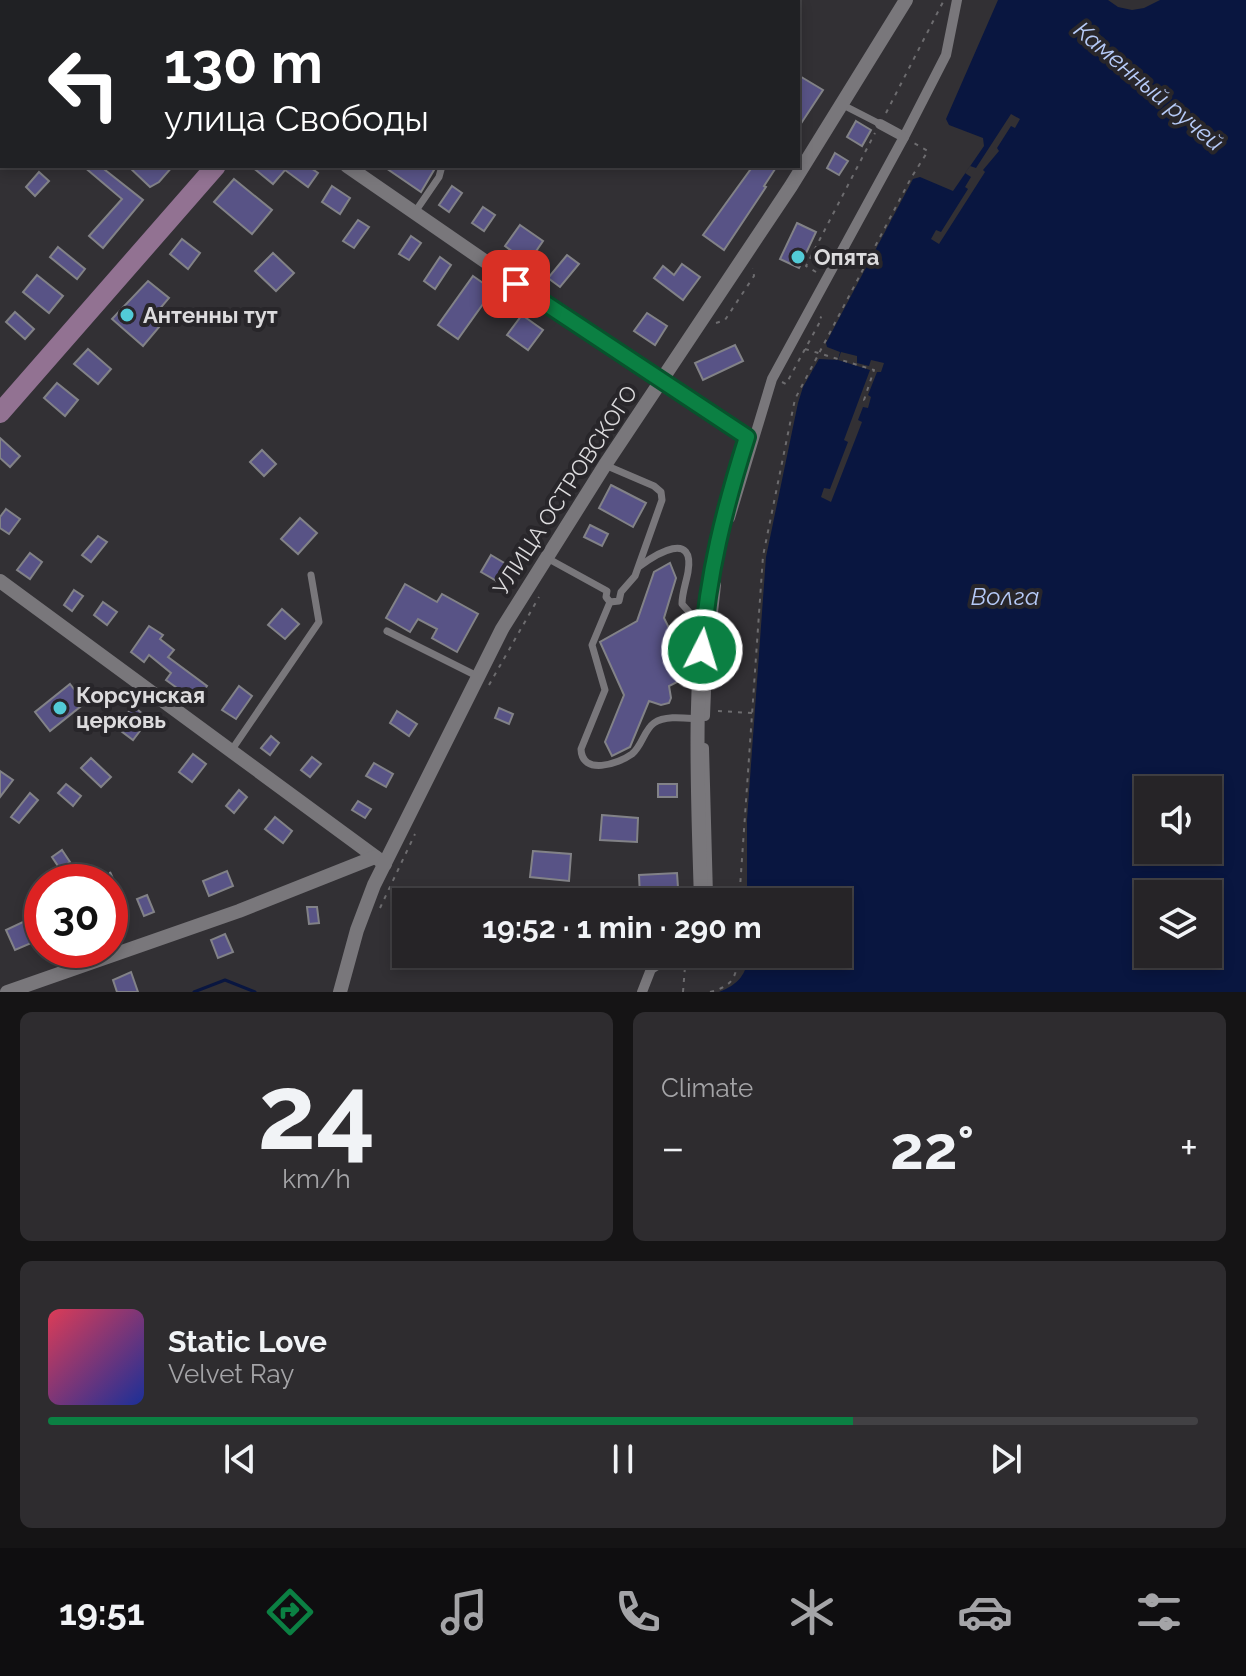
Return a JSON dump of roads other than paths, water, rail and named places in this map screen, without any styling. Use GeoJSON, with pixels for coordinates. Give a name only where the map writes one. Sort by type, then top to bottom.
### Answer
{"type":"FeatureCollection","features":[{"type":"Feature","properties":{"kind":"main road"},"geometry":{"type":"LineString","coordinates":[[0,413],[214,168]]}},
{"type":"Feature","properties":{"kind":"street","name":"УЛИЦА ОСТРОВСКОГО"},"geometry":{"type":"LineString","coordinates":[[340,992],[380,860],[502,629],[605,465],[791,186],[906,0]]}},
{"type":"Feature","properties":{"kind":"street"},"geometry":{"type":"LineString","coordinates":[[707,888],[701,715],[718,568],[729,522],[772,379],[946,55],[957,0]]}},
{"type":"Feature","properties":{"kind":"street"},"geometry":{"type":"LineString","coordinates":[[880,124],[904,137]]}},
{"type":"Feature","properties":{"kind":"street"},"geometry":{"type":"LineString","coordinates":[[350,168],[747,437],[721,520],[704,622],[701,888]]}},
{"type":"Feature","properties":{"kind":"street"},"geometry":{"type":"LineString","coordinates":[[0,581],[380,860]]}},
{"type":"Feature","properties":{"kind":"street"},"geometry":{"type":"LineString","coordinates":[[7,992],[380,860]]}},
{"type":"Feature","properties":{"kind":"street"},"geometry":{"type":"LineString","coordinates":[[642,990],[653,968]]}},
{"type":"Feature","properties":{"kind":"lane"},"geometry":{"type":"LineString","coordinates":[[841,104],[880,124]]}},
{"type":"Feature","properties":{"kind":"lane"},"geometry":{"type":"LineString","coordinates":[[414,214],[439,177],[441,168]]}},
{"type":"Feature","properties":{"kind":"lane"},"geometry":{"type":"LineString","coordinates":[[605,465],[661,492],[659,511],[631,583],[621,592],[619,601],[610,602]]}},
{"type":"Feature","properties":{"kind":"lane"},"geometry":{"type":"LineString","coordinates":[[638,567],[668,549],[677,547],[685,551],[689,558],[682,604],[697,621],[704,622]]}},
{"type":"Feature","properties":{"kind":"lane"},"geometry":{"type":"LineString","coordinates":[[545,557],[607,591]]}},
{"type":"Feature","properties":{"kind":"lane"},"geometry":{"type":"LineString","coordinates":[[231,751],[319,622],[311,575]]}},
{"type":"Feature","properties":{"kind":"lane"},"geometry":{"type":"LineString","coordinates":[[607,591],[615,587],[621,592]]}},
{"type":"Feature","properties":{"kind":"lane"},"geometry":{"type":"LineString","coordinates":[[607,591],[606,597],[610,602]]}},
{"type":"Feature","properties":{"kind":"lane"},"geometry":{"type":"LineString","coordinates":[[610,602],[592,645],[605,690],[581,749],[585,761],[599,765],[624,758],[634,753],[652,723],[701,715]]}},
{"type":"Feature","properties":{"kind":"lane"},"geometry":{"type":"LineString","coordinates":[[387,631],[477,676]]}},
{"type":"Feature","properties":{"kind":"water","name":"Волга"},"geometry":{"type":"Polygon","coordinates":[[[998,0],[1108,0],[1118,7],[1132,10],[1160,0],[1246,0],[1246,992],[719,992],[732,986],[746,968],[852,968],[852,888],[747,888],[747,820],[766,557],[803,387],[819,359],[838,360],[840,352],[827,347],[826,343],[913,179],[920,177],[953,191],[984,146],[983,138],[949,125],[946,119],[998,0]]]}},
{"type":"Feature","properties":{"kind":"waterway"},"geometry":{"type":"LineString","coordinates":[[194,992],[225,980],[255,992]]}},
{"type":"Feature","properties":{"kind":"place","name":"Опята"},"geometry":{"type":"Point","coordinates":[798,257]}},
{"type":"Feature","properties":{"kind":"place","name":"Антенны тут"},"geometry":{"type":"Point","coordinates":[127,315]}},
{"type":"Feature","properties":{"kind":"place","name":"Корсунская церковь"},"geometry":{"type":"Point","coordinates":[60,708]}},
{"type":"Feature","properties":{"kind":"water label","name":"Каменный ручей"},"geometry":{"type":"Point","coordinates":[1149,86]}}]}
